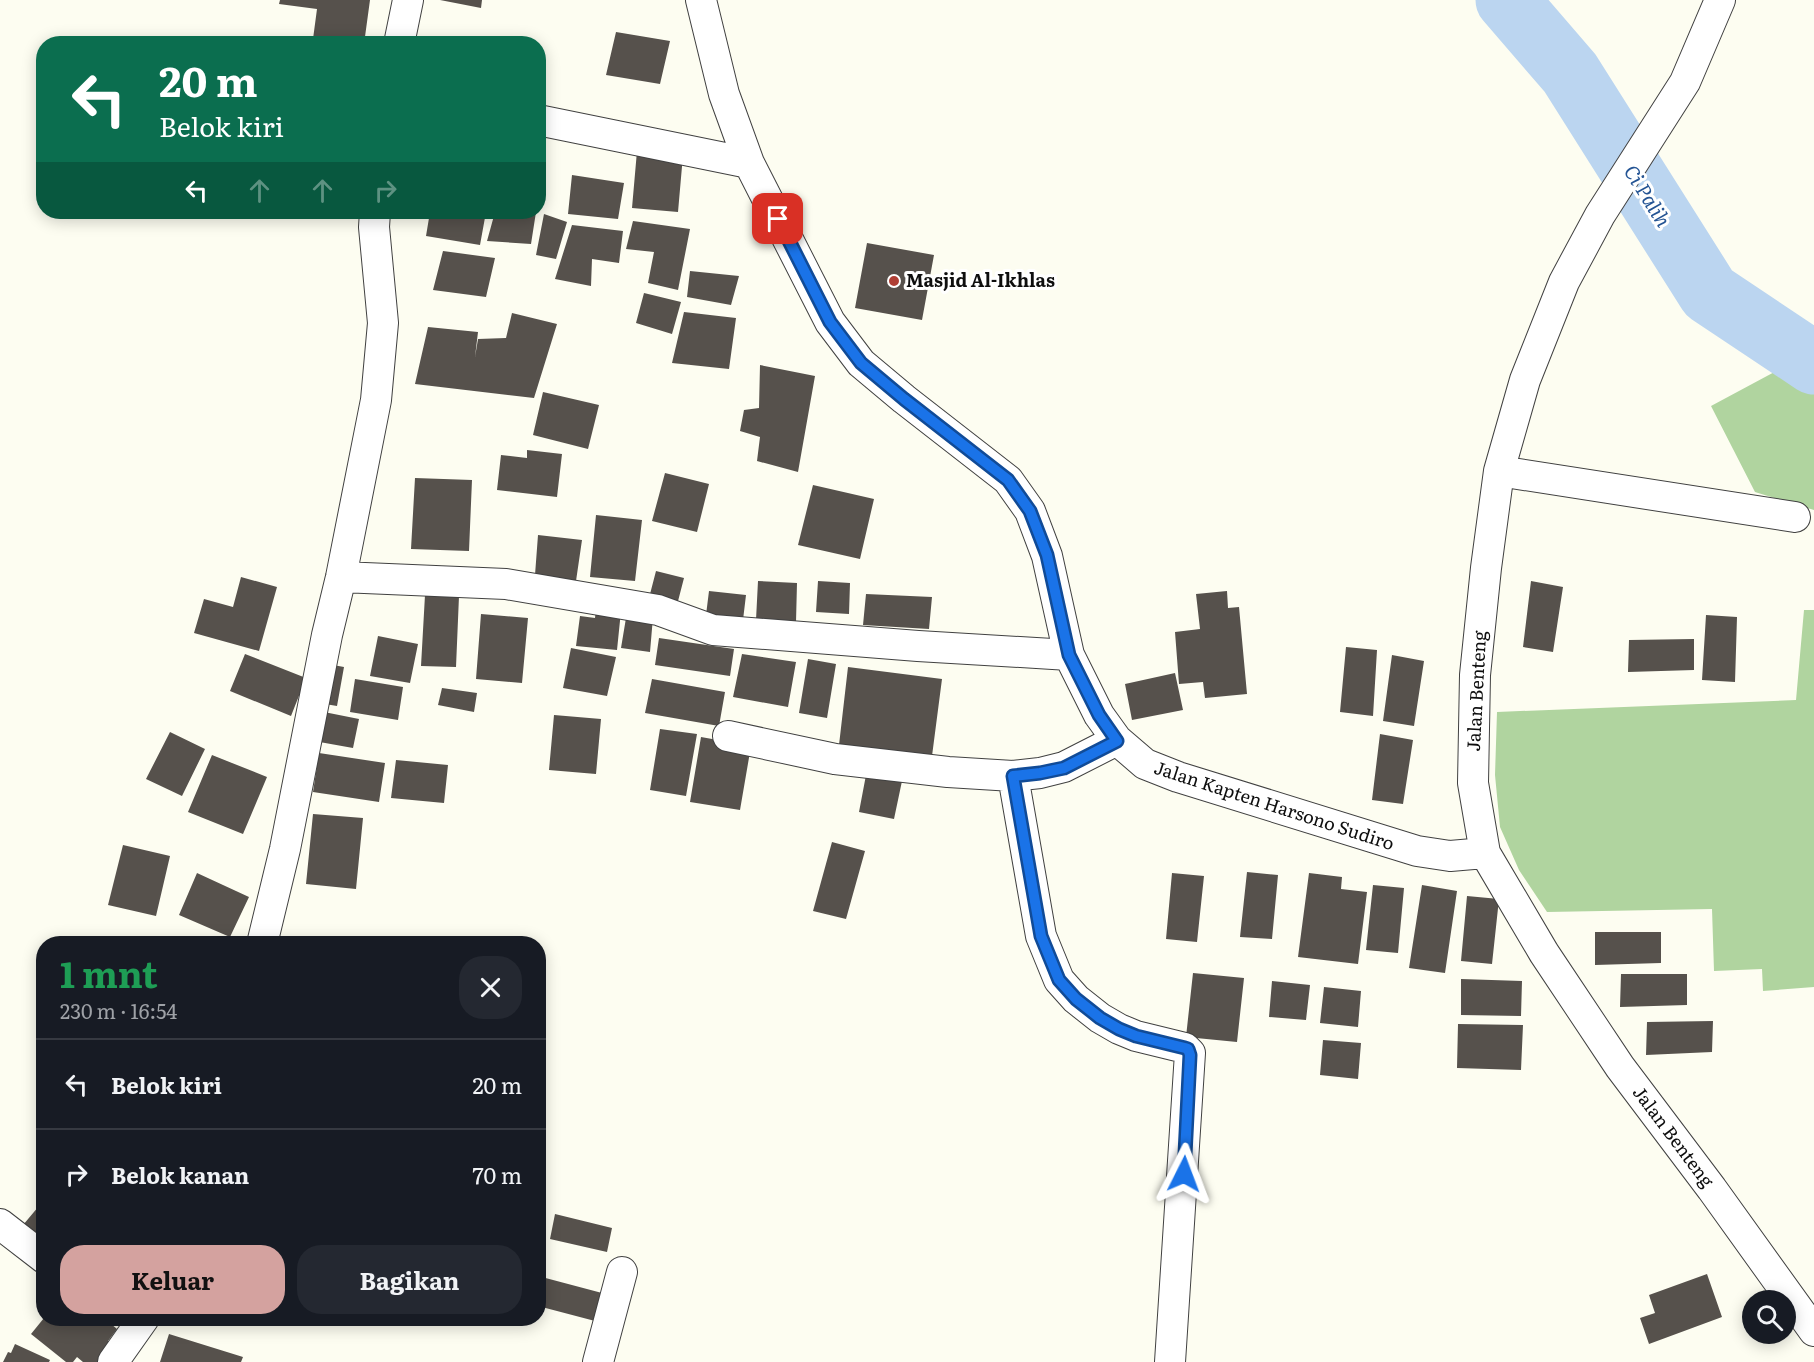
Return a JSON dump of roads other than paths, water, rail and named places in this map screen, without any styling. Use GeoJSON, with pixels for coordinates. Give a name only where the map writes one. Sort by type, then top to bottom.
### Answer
{"type":"FeatureCollection","features":[{"type":"Feature","properties":{"kind":"street"},"geometry":{"type":"LineString","coordinates":[[401,36],[408,0]]}},
{"type":"Feature","properties":{"kind":"street","name":"Jalan Kapten Harsono Sudiro"},"geometry":{"type":"LineString","coordinates":[[701,0],[724,94],[749,163],[830,322],[861,363],[1008,480],[1030,511],[1047,555],[1069,655],[1099,715],[1117,741],[1145,764],[1178,777],[1417,851],[1450,856],[1485,853]]}},
{"type":"Feature","properties":{"kind":"street","name":"Jalan Benteng"},"geometry":{"type":"LineString","coordinates":[[1720,0],[1685,82],[1600,214],[1564,282],[1525,380],[1499,471],[1486,568],[1475,675],[1473,783],[1485,853],[1544,954],[1620,1067],[1712,1189],[1814,1331]]}},
{"type":"Feature","properties":{"kind":"street"},"geometry":{"type":"LineString","coordinates":[[546,122],[749,163]]}},
{"type":"Feature","properties":{"kind":"street"},"geometry":{"type":"LineString","coordinates":[[264,936],[285,849],[376,400],[382,322],[374,219]]}},
{"type":"Feature","properties":{"kind":"street"},"geometry":{"type":"LineString","coordinates":[[1499,471],[1795,517]]}},
{"type":"Feature","properties":{"kind":"street"},"geometry":{"type":"LineString","coordinates":[[341,577],[506,584],[658,610],[713,630],[1069,655]]}},
{"type":"Feature","properties":{"kind":"street"},"geometry":{"type":"LineString","coordinates":[[728,736],[835,759],[948,772],[1013,776],[1064,768],[1117,741]]}},
{"type":"Feature","properties":{"kind":"street"},"geometry":{"type":"LineString","coordinates":[[1013,776],[1041,936],[1059,980],[1076,999],[1100,1018],[1119,1029],[1136,1036],[1185,1048],[1190,1053],[1170,1362]]}},
{"type":"Feature","properties":{"kind":"street"},"geometry":{"type":"LineString","coordinates":[[0,1224],[36,1252]]}},
{"type":"Feature","properties":{"kind":"street"},"geometry":{"type":"LineString","coordinates":[[598,1362],[622,1272]]}},
{"type":"Feature","properties":{"kind":"street"},"geometry":{"type":"LineString","coordinates":[[113,1362],[129,1326]]}},
{"type":"Feature","properties":{"kind":"waterway","name":"Ci Palih"},"geometry":{"type":"LineString","coordinates":[[1507,0],[1570,73],[1709,293],[1814,363]]}},
{"type":"Feature","properties":{"kind":"place","name":"Masjid Al-Ikhlas"},"geometry":{"type":"Point","coordinates":[894,281]}}]}
